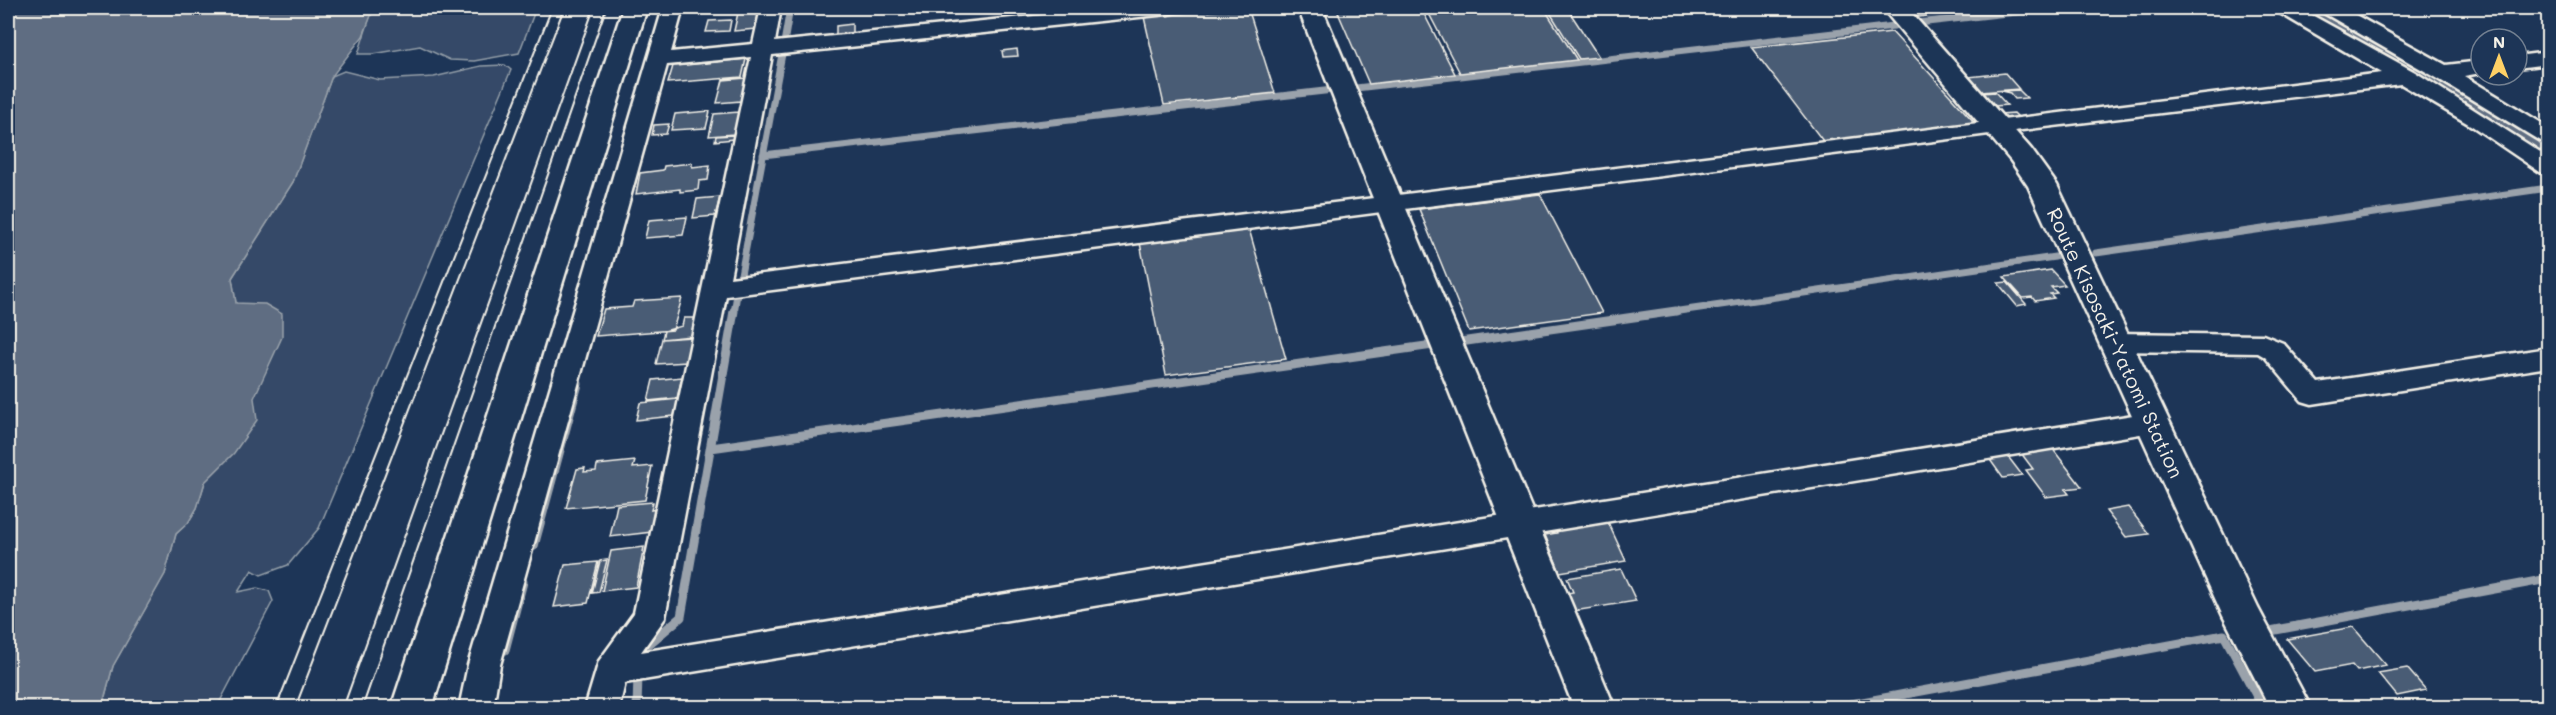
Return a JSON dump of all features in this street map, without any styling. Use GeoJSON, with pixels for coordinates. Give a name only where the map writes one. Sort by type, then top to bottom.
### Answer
{"type":"FeatureCollection","features":[{"type":"Feature","properties":{"kind":"street"},"geometry":{"type":"LineString","coordinates":[[411,708],[635,8]]}},
{"type":"Feature","properties":{"kind":"street"},"geometry":{"type":"LineString","coordinates":[[476,708],[484,665],[673,8]]}},
{"type":"Feature","properties":{"kind":"street"},"geometry":{"type":"LineString","coordinates":[[602,708],[611,671],[623,650],[649,618],[771,8]]}},
{"type":"Feature","properties":{"kind":"street"},"geometry":{"type":"LineString","coordinates":[[658,60],[1168,8]]}},
{"type":"Feature","properties":{"kind":"street"},"geometry":{"type":"LineString","coordinates":[[1310,8],[1595,708]]}},
{"type":"Feature","properties":{"kind":"street","name":"Route Kisosaki-Yatomi Station"},"geometry":{"type":"LineString","coordinates":[[1894,8],[1997,126],[2042,185],[2242,616],[2291,708]]}},
{"type":"Feature","properties":{"kind":"street"},"geometry":{"type":"LineString","coordinates":[[2285,8],[2406,76],[2548,167]]}},
{"type":"Feature","properties":{"kind":"street"},"geometry":{"type":"LineString","coordinates":[[2328,8],[2548,136]]}},
{"type":"Feature","properties":{"kind":"street"},"geometry":{"type":"LineString","coordinates":[[2529,60],[2548,58]]}},
{"type":"Feature","properties":{"kind":"street"},"geometry":{"type":"LineString","coordinates":[[714,289],[2469,68]]}},
{"type":"Feature","properties":{"kind":"street"},"geometry":{"type":"LineString","coordinates":[[2115,342],[2263,344],[2274,350],[2312,394],[2548,358]]}},
{"type":"Feature","properties":{"kind":"street"},"geometry":{"type":"LineString","coordinates":[[611,671],[2152,422]]}},
{"type":"Feature","properties":{"kind":"lane"},"geometry":{"type":"LineString","coordinates":[[285,708],[558,8]]}},
{"type":"Feature","properties":{"kind":"lane"},"geometry":{"type":"LineString","coordinates":[[352,708],[600,8]]}},
{"type":"Feature","properties":{"kind":"shaded area"},"geometry":{"type":"Polygon","coordinates":[[[8,8],[374,8],[363,36],[332,76],[293,182],[232,278],[236,303],[265,304],[282,314],[282,337],[254,398],[257,420],[234,453],[205,482],[197,508],[188,523],[176,534],[165,574],[113,666],[102,707],[8,707],[8,8]]]}},
{"type":"Feature","properties":{"kind":"shaded area"},"geometry":{"type":"Polygon","coordinates":[[[373,8],[536,8],[519,53],[474,61],[450,60],[420,46],[373,54],[358,54],[373,8]]]}},
{"type":"Feature","properties":{"kind":"shaded area"},"geometry":{"type":"Polygon","coordinates":[[[2299,8],[2320,8],[2428,68],[2548,141],[2548,156],[2492,119],[2299,8]]]}},
{"type":"Feature","properties":{"kind":"shaded area"},"geometry":{"type":"Polygon","coordinates":[[[505,65],[511,70],[319,528],[288,565],[261,575],[252,570],[238,592],[257,588],[269,591],[273,601],[217,707],[102,708],[113,666],[165,574],[176,534],[197,508],[205,482],[236,303],[232,278],[293,182],[332,76],[344,71],[380,80],[434,77],[481,66],[505,65]]]}},
{"type":"Feature","properties":{"kind":"building"},"geometry":{"type":"Polygon","coordinates":[[[739,8],[760,8],[756,29],[734,31],[739,8]]]}},
{"type":"Feature","properties":{"kind":"building"},"geometry":{"type":"Polygon","coordinates":[[[1248,8],[1275,93],[1164,105],[1144,17],[1248,8]]]}},
{"type":"Feature","properties":{"kind":"building"},"geometry":{"type":"Polygon","coordinates":[[[1336,8],[1421,8],[1455,74],[1369,84],[1336,8]]]}},
{"type":"Feature","properties":{"kind":"building"},"geometry":{"type":"Polygon","coordinates":[[[1426,8],[1544,8],[1577,60],[1460,73],[1426,8]]]}},
{"type":"Feature","properties":{"kind":"building"},"geometry":{"type":"Polygon","coordinates":[[[1547,8],[1567,8],[1599,57],[1579,59],[1547,8]]]}},
{"type":"Feature","properties":{"kind":"building"},"geometry":{"type":"Polygon","coordinates":[[[1910,8],[1997,8],[1919,17],[1910,8]]]}},
{"type":"Feature","properties":{"kind":"building"},"geometry":{"type":"Polygon","coordinates":[[[731,20],[729,31],[706,32],[709,21],[731,20]]]}},
{"type":"Feature","properties":{"kind":"building"},"geometry":{"type":"Polygon","coordinates":[[[852,24],[852,34],[836,36],[836,26],[852,24]]]}},
{"type":"Feature","properties":{"kind":"building"},"geometry":{"type":"Polygon","coordinates":[[[1892,32],[1975,123],[1823,141],[1751,47],[1892,32]]]}},
{"type":"Feature","properties":{"kind":"building"},"geometry":{"type":"Polygon","coordinates":[[[1017,49],[1018,56],[1003,57],[1002,51],[1017,49]]]}},
{"type":"Feature","properties":{"kind":"building"},"geometry":{"type":"Polygon","coordinates":[[[746,59],[742,77],[668,83],[673,66],[746,59]]]}},
{"type":"Feature","properties":{"kind":"building"},"geometry":{"type":"Polygon","coordinates":[[[2005,73],[2019,89],[1981,92],[1968,77],[2005,73]]]}},
{"type":"Feature","properties":{"kind":"building"},"geometry":{"type":"Polygon","coordinates":[[[746,78],[741,101],[717,103],[723,80],[746,78]]]}},
{"type":"Feature","properties":{"kind":"building"},"geometry":{"type":"Polygon","coordinates":[[[2019,90],[2027,98],[2015,99],[2010,93],[2001,91],[2019,90]]]}},
{"type":"Feature","properties":{"kind":"building"},"geometry":{"type":"Polygon","coordinates":[[[1995,92],[2007,105],[1994,106],[1982,93],[1995,92]]]}},
{"type":"Feature","properties":{"kind":"building"},"geometry":{"type":"Polygon","coordinates":[[[710,111],[706,128],[671,130],[675,114],[710,111]]]}},
{"type":"Feature","properties":{"kind":"building"},"geometry":{"type":"Polygon","coordinates":[[[739,112],[734,134],[709,136],[714,114],[739,112]]]}},
{"type":"Feature","properties":{"kind":"building"},"geometry":{"type":"Polygon","coordinates":[[[2014,113],[2019,118],[2005,120],[2000,114],[2014,113]]]}},
{"type":"Feature","properties":{"kind":"building"},"geometry":{"type":"Polygon","coordinates":[[[669,124],[666,134],[652,135],[654,125],[669,124]]]}},
{"type":"Feature","properties":{"kind":"building"},"geometry":{"type":"Polygon","coordinates":[[[734,135],[733,139],[715,141],[716,136],[734,135]]]}},
{"type":"Feature","properties":{"kind":"building"},"geometry":{"type":"Polygon","coordinates":[[[692,163],[692,167],[710,165],[708,180],[699,181],[698,190],[680,192],[680,189],[636,194],[640,173],[663,170],[664,166],[692,163]]]}},
{"type":"Feature","properties":{"kind":"building"},"geometry":{"type":"Polygon","coordinates":[[[1540,194],[1602,313],[1469,331],[1419,209],[1540,194]]]}},
{"type":"Feature","properties":{"kind":"building"},"geometry":{"type":"Polygon","coordinates":[[[720,197],[715,216],[693,218],[697,199],[720,197]]]}},
{"type":"Feature","properties":{"kind":"building"},"geometry":{"type":"Polygon","coordinates":[[[687,217],[683,235],[645,238],[649,220],[687,217]]]}},
{"type":"Feature","properties":{"kind":"building"},"geometry":{"type":"Polygon","coordinates":[[[1249,229],[1286,359],[1166,375],[1140,243],[1249,229]]]}},
{"type":"Feature","properties":{"kind":"building"},"geometry":{"type":"Polygon","coordinates":[[[2051,270],[2065,285],[2051,287],[2057,293],[2050,294],[2054,298],[2035,301],[2032,297],[2023,298],[2004,277],[2051,270]]]}},
{"type":"Feature","properties":{"kind":"building"},"geometry":{"type":"Polygon","coordinates":[[[2007,282],[2026,304],[2017,306],[1998,283],[2007,282]]]}},
{"type":"Feature","properties":{"kind":"building"},"geometry":{"type":"Polygon","coordinates":[[[682,298],[673,330],[596,336],[604,309],[632,307],[634,301],[682,298]]]}},
{"type":"Feature","properties":{"kind":"building"},"geometry":{"type":"Polygon","coordinates":[[[684,318],[696,318],[692,336],[662,339],[664,331],[682,326],[684,318]]]}},
{"type":"Feature","properties":{"kind":"building"},"geometry":{"type":"Polygon","coordinates":[[[692,337],[687,362],[656,364],[662,339],[692,337]]]}},
{"type":"Feature","properties":{"kind":"building"},"geometry":{"type":"Polygon","coordinates":[[[682,377],[677,398],[648,401],[653,380],[682,377]]]}},
{"type":"Feature","properties":{"kind":"building"},"geometry":{"type":"Polygon","coordinates":[[[678,399],[674,416],[636,420],[640,403],[678,399]]]}},
{"type":"Feature","properties":{"kind":"building"},"geometry":{"type":"Polygon","coordinates":[[[2052,448],[2082,487],[2065,489],[2069,494],[2046,497],[2026,470],[2033,469],[2021,453],[2052,448]]]}},
{"type":"Feature","properties":{"kind":"building"},"geometry":{"type":"Polygon","coordinates":[[[2006,454],[2022,475],[2003,478],[1988,457],[2006,454]]]}},
{"type":"Feature","properties":{"kind":"building"},"geometry":{"type":"Polygon","coordinates":[[[635,461],[633,468],[652,466],[645,500],[566,508],[577,469],[585,468],[584,472],[596,471],[597,465],[635,461]]]}},
{"type":"Feature","properties":{"kind":"building"},"geometry":{"type":"Polygon","coordinates":[[[653,502],[651,510],[657,509],[652,532],[610,537],[617,505],[653,502]]]}},
{"type":"Feature","properties":{"kind":"building"},"geometry":{"type":"Polygon","coordinates":[[[2128,507],[2149,534],[2126,537],[2106,511],[2128,507]]]}},
{"type":"Feature","properties":{"kind":"building"},"geometry":{"type":"Polygon","coordinates":[[[1606,518],[1626,561],[1560,572],[1545,535],[1557,533],[1555,526],[1606,518]]]}},
{"type":"Feature","properties":{"kind":"building"},"geometry":{"type":"Polygon","coordinates":[[[644,547],[636,587],[602,591],[611,551],[644,547]]]}},
{"type":"Feature","properties":{"kind":"building"},"geometry":{"type":"Polygon","coordinates":[[[607,560],[599,592],[592,593],[600,561],[607,560]]]}},
{"type":"Feature","properties":{"kind":"building"},"geometry":{"type":"Polygon","coordinates":[[[598,562],[588,603],[554,607],[565,565],[598,562]]]}},
{"type":"Feature","properties":{"kind":"building"},"geometry":{"type":"Polygon","coordinates":[[[1621,569],[1636,601],[1574,611],[1567,593],[1573,592],[1567,578],[1621,569]]]}},
{"type":"Feature","properties":{"kind":"building"},"geometry":{"type":"Polygon","coordinates":[[[2353,627],[2386,665],[2357,671],[2352,665],[2315,672],[2287,639],[2353,627]]]}},
{"type":"Feature","properties":{"kind":"building"},"geometry":{"type":"Polygon","coordinates":[[[2407,668],[2426,690],[2397,696],[2378,673],[2407,668]]]}},
{"type":"Feature","properties":{"kind":"waterway"},"geometry":{"type":"LineString","coordinates":[[784,43],[790,8]]}},
{"type":"Feature","properties":{"kind":"waterway"},"geometry":{"type":"LineString","coordinates":[[1918,23],[2052,8]]}},
{"type":"Feature","properties":{"kind":"waterway"},"geometry":{"type":"LineString","coordinates":[[1356,88],[1894,26]]}},
{"type":"Feature","properties":{"kind":"waterway"},"geometry":{"type":"LineString","coordinates":[[763,155],[782,54]]}},
{"type":"Feature","properties":{"kind":"waterway"},"geometry":{"type":"LineString","coordinates":[[763,155],[1333,90]]}},
{"type":"Feature","properties":{"kind":"waterway"},"geometry":{"type":"LineString","coordinates":[[740,280],[763,155]]}},
{"type":"Feature","properties":{"kind":"waterway"},"geometry":{"type":"LineString","coordinates":[[2096,253],[2548,188]]}},
{"type":"Feature","properties":{"kind":"waterway"},"geometry":{"type":"LineString","coordinates":[[1665,313],[2055,257]]}},
{"type":"Feature","properties":{"kind":"waterway"},"geometry":{"type":"LineString","coordinates":[[734,313],[737,294]]}},
{"type":"Feature","properties":{"kind":"waterway"},"geometry":{"type":"LineString","coordinates":[[639,659],[644,648],[681,617],[734,311]]}},
{"type":"Feature","properties":{"kind":"waterway"},"geometry":{"type":"LineString","coordinates":[[1453,343],[1676,311]]}},
{"type":"Feature","properties":{"kind":"waterway"},"geometry":{"type":"LineString","coordinates":[[711,448],[1440,344]]}},
{"type":"Feature","properties":{"kind":"waterway"},"geometry":{"type":"LineString","coordinates":[[534,546],[578,384]]}},
{"type":"Feature","properties":{"kind":"waterway"},"geometry":{"type":"LineString","coordinates":[[2270,631],[2548,579]]}},
{"type":"Feature","properties":{"kind":"waterway"},"geometry":{"type":"LineString","coordinates":[[505,650],[523,582]]}},
{"type":"Feature","properties":{"kind":"waterway"},"geometry":{"type":"LineString","coordinates":[[1830,708],[2224,635],[2263,708]]}},
{"type":"Feature","properties":{"kind":"waterway"},"geometry":{"type":"LineString","coordinates":[[637,708],[638,675]]}}]}
